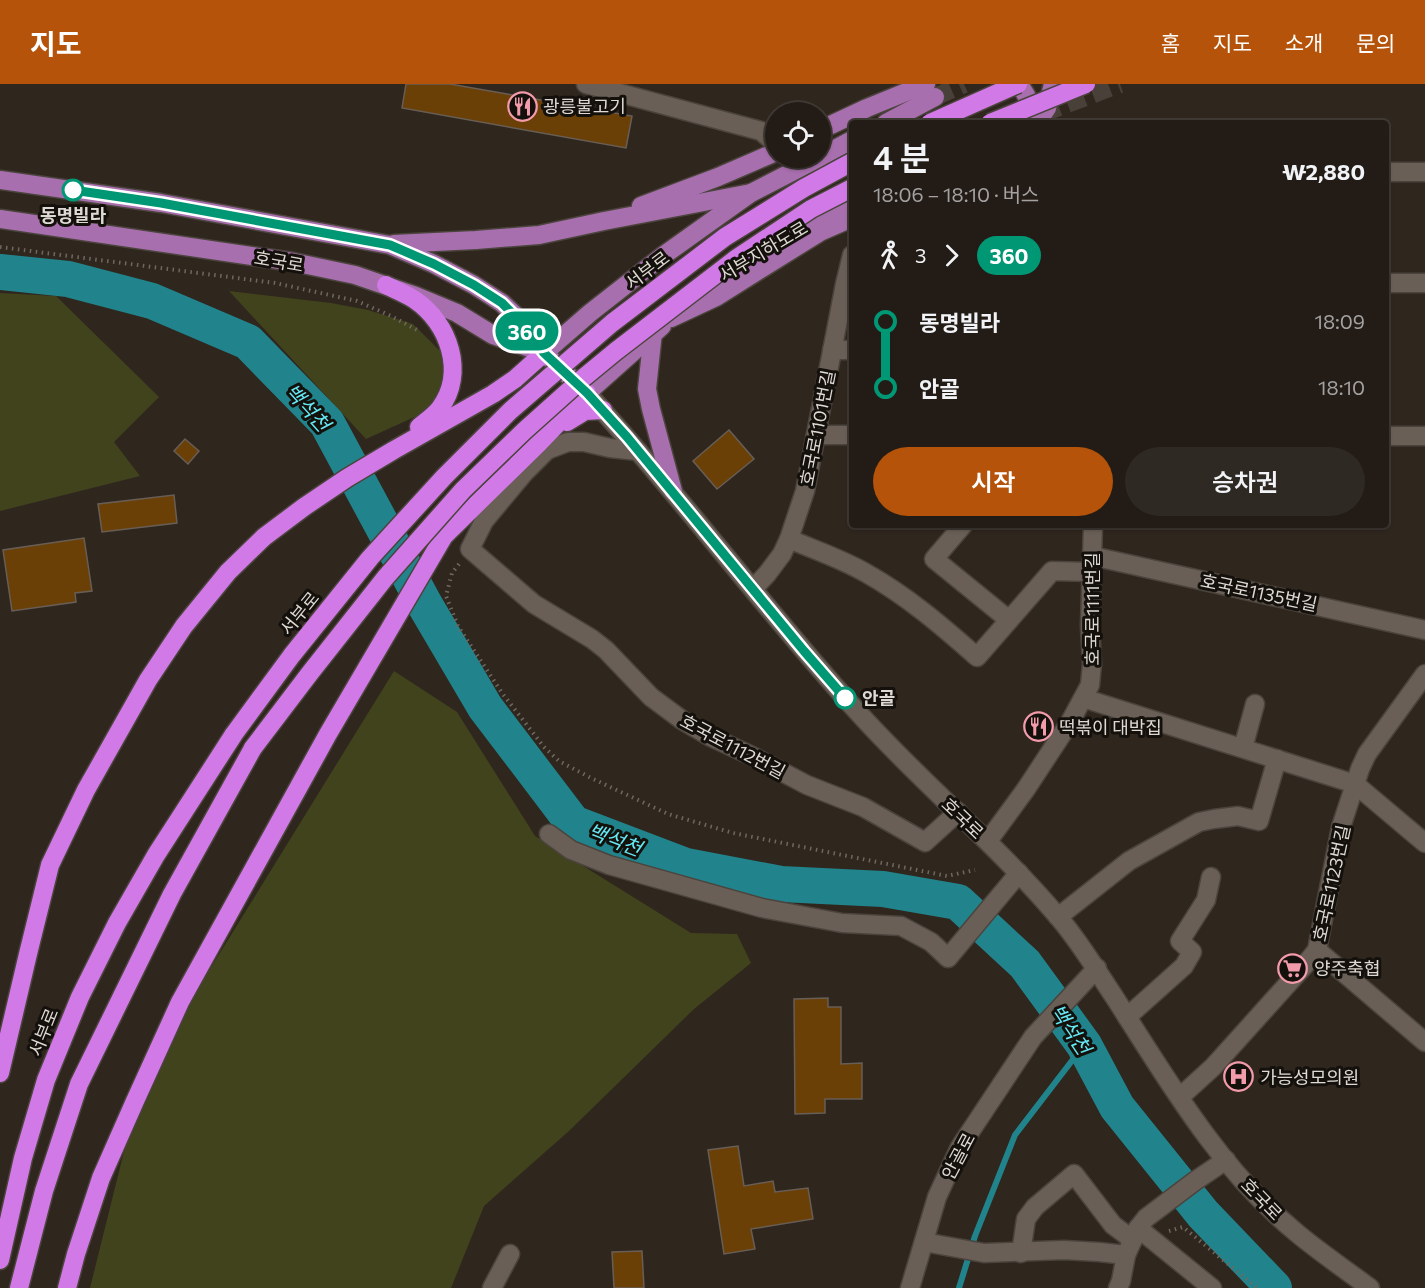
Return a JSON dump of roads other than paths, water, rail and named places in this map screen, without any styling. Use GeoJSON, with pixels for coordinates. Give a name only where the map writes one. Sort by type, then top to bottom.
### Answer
{"type":"FeatureCollection","features":[{"type":"Feature","properties":{"kind":"highway"},"geometry":{"type":"LineString","coordinates":[[937,120],[1018,84]]}},
{"type":"Feature","properties":{"kind":"highway"},"geometry":{"type":"LineString","coordinates":[[997,120],[1086,84]]}},
{"type":"Feature","properties":{"kind":"highway","name":"서부로"},"geometry":{"type":"LineString","coordinates":[[0,1260],[23,1158],[46,1080],[80,997],[150,864],[234,734],[292,655],[370,558],[444,477],[510,411],[612,323],[725,237],[804,188],[849,164]]}},
{"type":"Feature","properties":{"kind":"highway"},"geometry":{"type":"LineString","coordinates":[[19,1288],[44,1191],[79,1084],[172,894],[253,748],[386,578],[463,490],[524,431],[616,351],[737,258],[811,209],[849,190]]}},
{"type":"Feature","properties":{"kind":"highway"},"geometry":{"type":"LineString","coordinates":[[386,285],[416,301],[432,315],[444,330],[450,344],[452,358],[451,386],[439,409],[394,450]]}},
{"type":"Feature","properties":{"kind":"highway"},"geometry":{"type":"LineString","coordinates":[[0,1073],[50,866],[86,790],[148,680],[184,626],[228,572],[264,537],[347,478],[493,394],[515,379],[544,353]]}},
{"type":"Feature","properties":{"kind":"highway"},"geometry":{"type":"LineString","coordinates":[[67,1288],[101,1178],[180,1002],[368,665],[444,536],[587,393]]}},
{"type":"Feature","properties":{"kind":"highway"},"geometry":{"type":"LineString","coordinates":[[539,443],[574,416],[585,411],[603,410]]}},
{"type":"Feature","properties":{"kind":"main road"},"geometry":{"type":"LineString","coordinates":[[1018,84],[1028,94],[1032,120]]}},
{"type":"Feature","properties":{"kind":"main road"},"geometry":{"type":"LineString","coordinates":[[1039,120],[1047,108],[1053,84]]}},
{"type":"Feature","properties":{"kind":"main road"},"geometry":{"type":"LineString","coordinates":[[890,120],[930,91]]}},
{"type":"Feature","properties":{"kind":"main road"},"geometry":{"type":"LineString","coordinates":[[831,125],[867,108],[930,91]]}},
{"type":"Feature","properties":{"kind":"main road"},"geometry":{"type":"LineString","coordinates":[[831,151],[849,142]]}},
{"type":"Feature","properties":{"kind":"main road"},"geometry":{"type":"LineString","coordinates":[[604,220],[765,157]]}},
{"type":"Feature","properties":{"kind":"main road"},"geometry":{"type":"LineString","coordinates":[[390,245],[539,235],[604,220],[751,193],[799,168]]}},
{"type":"Feature","properties":{"kind":"main road","name":"호국로"},"geometry":{"type":"LineString","coordinates":[[0,180],[161,203],[390,245],[434,264],[502,303],[519,320],[544,353],[587,393]]}},
{"type":"Feature","properties":{"kind":"main road","name":"서부로"},"geometry":{"type":"LineString","coordinates":[[544,353],[654,262],[751,193]]}},
{"type":"Feature","properties":{"kind":"main road","name":"서부지하도로"},"geometry":{"type":"LineString","coordinates":[[675,313],[741,262],[849,202]]}},
{"type":"Feature","properties":{"kind":"main road","name":"호국로"},"geometry":{"type":"LineString","coordinates":[[0,219],[293,262],[355,275],[416,296],[457,314],[493,335],[544,353]]}},
{"type":"Feature","properties":{"kind":"main road"},"geometry":{"type":"LineString","coordinates":[[587,393],[675,313],[716,297],[820,232],[849,219]]}},
{"type":"Feature","properties":{"kind":"main road"},"geometry":{"type":"LineString","coordinates":[[654,332],[647,388],[673,491]]}},
{"type":"Feature","properties":{"kind":"street"},"geometry":{"type":"LineString","coordinates":[[586,84],[761,131],[765,134]]}},
{"type":"Feature","properties":{"kind":"street"},"geometry":{"type":"LineString","coordinates":[[1389,172],[1425,172]]}},
{"type":"Feature","properties":{"kind":"street","name":"호국로1101번길"},"geometry":{"type":"LineString","coordinates":[[753,588],[782,554],[805,491],[832,350],[849,277]]}},
{"type":"Feature","properties":{"kind":"street"},"geometry":{"type":"LineString","coordinates":[[1389,283],[1425,283]]}},
{"type":"Feature","properties":{"kind":"street"},"geometry":{"type":"LineString","coordinates":[[832,350],[849,350]]}},
{"type":"Feature","properties":{"kind":"street","name":"호국로"},"geometry":{"type":"LineString","coordinates":[[587,393],[673,491],[804,651],[863,718],[1020,873],[1058,917],[1097,968],[1209,1139],[1264,1204],[1300,1236],[1370,1288]]}},
{"type":"Feature","properties":{"kind":"street"},"geometry":{"type":"LineString","coordinates":[[816,435],[849,435]]}},
{"type":"Feature","properties":{"kind":"street"},"geometry":{"type":"LineString","coordinates":[[1389,436],[1425,436]]}},
{"type":"Feature","properties":{"kind":"street","name":"호국로1112번길"},"geometry":{"type":"LineString","coordinates":[[639,451],[584,442],[568,442],[547,450],[524,473],[484,521],[470,549],[534,604],[606,650],[651,698],[709,736],[807,785],[863,807],[925,842],[958,812]]}},
{"type":"Feature","properties":{"kind":"street"},"geometry":{"type":"LineString","coordinates":[[789,539],[864,572],[902,595],[977,657],[1010,620],[934,559],[960,528]]}},
{"type":"Feature","properties":{"kind":"street","name":"호국로1111번길"},"geometry":{"type":"LineString","coordinates":[[988,841],[1039,770],[1070,722],[1090,685],[1093,528]]}},
{"type":"Feature","properties":{"kind":"street","name":"호국로1135번길"},"geometry":{"type":"LineString","coordinates":[[1010,620],[1052,571],[1092,564],[1425,630]]}},
{"type":"Feature","properties":{"kind":"street","name":"호국로1123번길"},"geometry":{"type":"LineString","coordinates":[[1180,1097],[1213,1067],[1317,950],[1341,827],[1360,769],[1367,754],[1425,674]]}},
{"type":"Feature","properties":{"kind":"street"},"geometry":{"type":"LineString","coordinates":[[1083,698],[1355,784],[1425,843]]}},
{"type":"Feature","properties":{"kind":"street"},"geometry":{"type":"LineString","coordinates":[[1243,748],[1255,704]]}},
{"type":"Feature","properties":{"kind":"street"},"geometry":{"type":"LineString","coordinates":[[1058,917],[1129,861],[1199,822],[1238,816],[1259,821],[1277,759]]}},
{"type":"Feature","properties":{"kind":"street"},"geometry":{"type":"LineString","coordinates":[[549,834],[571,850],[609,865],[752,905],[842,922],[901,926],[931,942],[948,958],[1020,873]]}},
{"type":"Feature","properties":{"kind":"street"},"geometry":{"type":"LineString","coordinates":[[1127,1017],[1184,966],[1192,952],[1180,941],[1206,900],[1212,877]]}},
{"type":"Feature","properties":{"kind":"street"},"geometry":{"type":"LineString","coordinates":[[1317,950],[1425,1042]]}},
{"type":"Feature","properties":{"kind":"street","name":"안골로"},"geometry":{"type":"LineString","coordinates":[[910,1288],[937,1197],[960,1147],[1033,1037],[1097,968]]}},
{"type":"Feature","properties":{"kind":"street"},"geometry":{"type":"LineString","coordinates":[[924,1242],[984,1253],[1065,1250],[1099,1252],[1138,1236],[1195,1180],[1226,1160]]}},
{"type":"Feature","properties":{"kind":"street"},"geometry":{"type":"LineString","coordinates":[[1021,1252],[1026,1219],[1035,1207],[1074,1174],[1113,1225],[1138,1236],[1212,1288]]}},
{"type":"Feature","properties":{"kind":"street"},"geometry":{"type":"LineString","coordinates":[[1118,1288],[1138,1236]]}},
{"type":"Feature","properties":{"kind":"street"},"geometry":{"type":"LineString","coordinates":[[492,1288],[510,1254]]}},
{"type":"Feature","properties":{"kind":"waterway","name":"백석천"},"geometry":{"type":"LineString","coordinates":[[0,272],[68,279],[152,301],[248,342],[327,423],[425,605],[485,707],[573,823],[686,866],[781,884],[883,889],[958,902],[1025,964],[1084,1045],[1117,1107],[1203,1214],[1274,1288]]}},
{"type":"Feature","properties":{"kind":"waterway"},"geometry":{"type":"LineString","coordinates":[[959,1288],[975,1236],[1015,1135],[1084,1045]]}},
{"type":"Feature","properties":{"kind":"tunnel"},"geometry":{"type":"LineString","coordinates":[[935,97],[964,84]]}},
{"type":"Feature","properties":{"kind":"tunnel"},"geometry":{"type":"LineString","coordinates":[[1025,120],[1120,84]]}},
{"type":"Feature","properties":{"kind":"place","name":"광릉불고기"},"geometry":{"type":"Point","coordinates":[522,106]}},
{"type":"Feature","properties":{"kind":"place","name":"동명빌라"},"geometry":{"type":"Point","coordinates":[73,190]}},
{"type":"Feature","properties":{"kind":"place","name":"안골"},"geometry":{"type":"Point","coordinates":[845,698]}},
{"type":"Feature","properties":{"kind":"place","name":"떡볶이 대박집"},"geometry":{"type":"Point","coordinates":[1038,727]}},
{"type":"Feature","properties":{"kind":"place","name":"양주축협"},"geometry":{"type":"Point","coordinates":[1293,968]}},
{"type":"Feature","properties":{"kind":"place","name":"가능성모의원"},"geometry":{"type":"Point","coordinates":[1239,1077]}}]}
